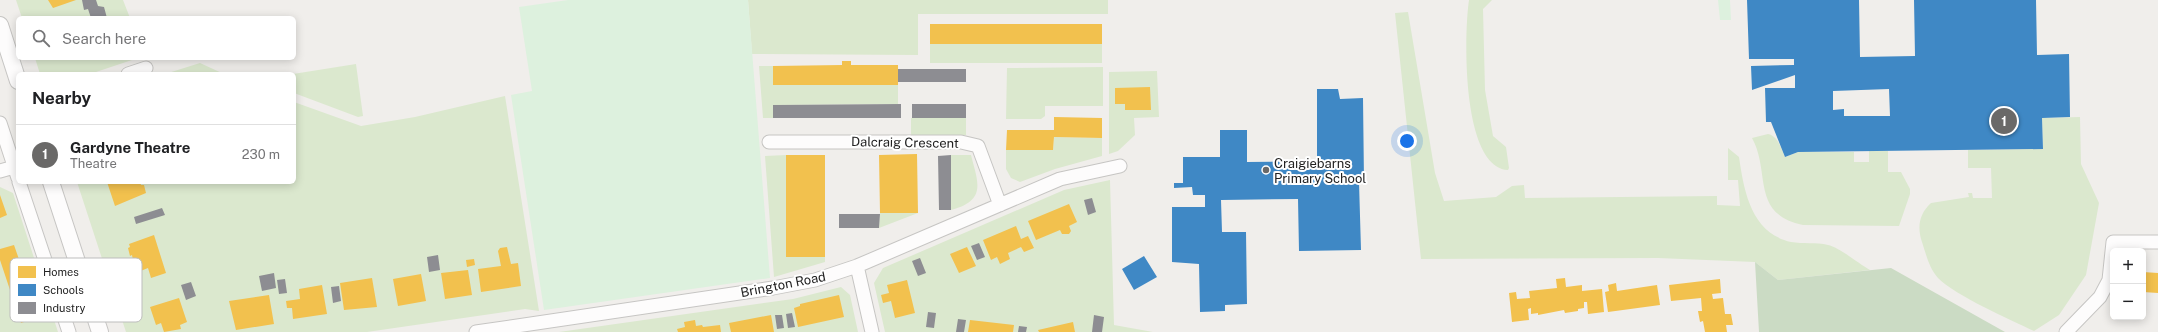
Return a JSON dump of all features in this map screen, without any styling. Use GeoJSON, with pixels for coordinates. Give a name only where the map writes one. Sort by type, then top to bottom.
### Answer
{"type":"FeatureCollection","features":[{"type":"Feature","properties":{"kind":"street"},"geometry":{"type":"LineString","coordinates":[[0,25],[16,75]]}},
{"type":"Feature","properties":{"kind":"street"},"geometry":{"type":"LineString","coordinates":[[134,72],[146,68]]}},
{"type":"Feature","properties":{"kind":"street"},"geometry":{"type":"LineString","coordinates":[[0,123],[16,172],[0,171]]}},
{"type":"Feature","properties":{"kind":"street","name":"Dalcraig Crescent"},"geometry":{"type":"LineString","coordinates":[[770,142],[961,142],[978,146],[1000,204]]}},
{"type":"Feature","properties":{"kind":"street","name":"Brington Road"},"geometry":{"type":"LineString","coordinates":[[476,332],[773,288],[815,280],[856,266],[1060,179],[1120,166]]}},
{"type":"Feature","properties":{"kind":"street"},"geometry":{"type":"LineString","coordinates":[[21,184],[45,258]]}},
{"type":"Feature","properties":{"kind":"street"},"geometry":{"type":"LineString","coordinates":[[52,184],[76,258]]}},
{"type":"Feature","properties":{"kind":"street"},"geometry":{"type":"LineString","coordinates":[[2066,332],[2100,297],[2108,280],[2113,242],[2158,242]]}},
{"type":"Feature","properties":{"kind":"street"},"geometry":{"type":"LineString","coordinates":[[856,266],[872,332]]}},
{"type":"Feature","properties":{"kind":"street"},"geometry":{"type":"LineString","coordinates":[[66,322],[69,332]]}},
{"type":"Feature","properties":{"kind":"street"},"geometry":{"type":"LineString","coordinates":[[97,322],[100,332]]}},
{"type":"Feature","properties":{"kind":"green space"},"geometry":{"type":"Polygon","coordinates":[[[16,0],[123,0],[129,16],[21,16],[16,0]]]}},
{"type":"Feature","properties":{"kind":"green space"},"geometry":{"type":"Polygon","coordinates":[[[568,0],[748,0],[770,278],[544,310],[511,95],[532,91],[519,7],[568,0]]]}},
{"type":"Feature","properties":{"kind":"green space"},"geometry":{"type":"Polygon","coordinates":[[[748,0],[1108,0],[1108,14],[918,14],[918,55],[752,54],[748,0]]]}},
{"type":"Feature","properties":{"kind":"green space"},"geometry":{"type":"Polygon","coordinates":[[[1469,0],[1492,0],[1483,9],[1485,90],[1493,136],[1506,147],[1508,170],[1493,163],[1481,147],[1474,124],[1469,96],[1467,68],[1466,40],[1469,0]]]}},
{"type":"Feature","properties":{"kind":"green space"},"geometry":{"type":"Polygon","coordinates":[[[1718,0],[1730,0],[1731,20],[1720,20],[1718,0]]]}},
{"type":"Feature","properties":{"kind":"green space"},"geometry":{"type":"Polygon","coordinates":[[[1408,12],[1435,173],[1444,201],[1496,197],[1512,186],[1524,185],[1525,198],[1717,196],[1717,205],[1740,206],[1738,180],[1728,180],[1728,148],[1739,157],[1747,196],[1758,220],[1767,230],[1777,237],[1791,242],[1833,246],[1870,270],[1778,280],[1755,262],[1658,258],[1421,259],[1395,13],[1408,12]]]}},
{"type":"Feature","properties":{"kind":"green space"},"geometry":{"type":"Polygon","coordinates":[[[930,44],[1102,44],[1102,63],[930,63],[930,44]]]}},
{"type":"Feature","properties":{"kind":"green space"},"geometry":{"type":"Polygon","coordinates":[[[36,60],[132,60],[96,72],[39,72],[36,60]]]}},
{"type":"Feature","properties":{"kind":"green space"},"geometry":{"type":"Polygon","coordinates":[[[200,63],[220,72],[171,72],[200,63]]]}},
{"type":"Feature","properties":{"kind":"green space"},"geometry":{"type":"Polygon","coordinates":[[[356,64],[363,116],[358,117],[296,94],[296,74],[356,64]]]}},
{"type":"Feature","properties":{"kind":"green space"},"geometry":{"type":"Polygon","coordinates":[[[759,66],[773,66],[773,85],[898,85],[898,104],[773,105],[773,118],[763,118],[759,66]]]}},
{"type":"Feature","properties":{"kind":"green space"},"geometry":{"type":"Polygon","coordinates":[[[1103,67],[1103,106],[1045,106],[1045,116],[1041,119],[1006,119],[1007,68],[1103,67]]]}},
{"type":"Feature","properties":{"kind":"green space"},"geometry":{"type":"Polygon","coordinates":[[[1157,71],[1159,117],[1134,118],[1135,135],[1118,151],[1109,154],[1109,72],[1157,71]]]}},
{"type":"Feature","properties":{"kind":"green space"},"geometry":{"type":"Polygon","coordinates":[[[505,96],[539,311],[525,309],[367,332],[126,332],[123,322],[142,322],[142,258],[102,258],[78,184],[296,184],[296,103],[361,126],[415,117],[505,96]]]}},
{"type":"Feature","properties":{"kind":"green space"},"geometry":{"type":"Polygon","coordinates":[[[2080,117],[2081,164],[2099,203],[2086,275],[2059,315],[2034,331],[1970,300],[1946,285],[1938,278],[1926,256],[1920,236],[1920,221],[1927,207],[1931,203],[1969,197],[1968,193],[1972,193],[1973,198],[1992,198],[1991,168],[1968,168],[1968,150],[2043,149],[2042,118],[2080,117]]]}},
{"type":"Feature","properties":{"kind":"green space"},"geometry":{"type":"Polygon","coordinates":[[[911,118],[966,118],[966,135],[911,135],[911,118]]]}},
{"type":"Feature","properties":{"kind":"green space"},"geometry":{"type":"Polygon","coordinates":[[[1768,134],[1777,140],[1785,157],[1798,152],[1854,152],[1854,162],[1869,162],[1869,151],[1888,151],[1888,172],[1901,172],[1910,189],[1910,194],[1899,226],[1803,225],[1786,219],[1775,212],[1769,202],[1765,190],[1761,164],[1752,138],[1768,134]]]}},
{"type":"Feature","properties":{"kind":"green space"},"geometry":{"type":"Polygon","coordinates":[[[1054,137],[1102,138],[1102,156],[1055,169],[1020,182],[1011,178],[1006,169],[1006,150],[1053,150],[1054,137]]]}},
{"type":"Feature","properties":{"kind":"green space"},"geometry":{"type":"Polygon","coordinates":[[[786,155],[786,257],[825,257],[825,262],[774,277],[765,156],[786,155]]]}},
{"type":"Feature","properties":{"kind":"green space"},"geometry":{"type":"Polygon","coordinates":[[[951,155],[971,155],[976,174],[977,189],[975,196],[970,201],[951,210],[951,155]]]}},
{"type":"Feature","properties":{"kind":"green space"},"geometry":{"type":"Polygon","coordinates":[[[1110,180],[1114,325],[1153,332],[885,332],[874,283],[883,268],[1064,190],[1110,180]]]}},
{"type":"Feature","properties":{"kind":"green space"},"geometry":{"type":"Polygon","coordinates":[[[0,187],[13,193],[34,258],[10,258],[10,322],[55,322],[58,332],[0,332],[0,187]]]}},
{"type":"Feature","properties":{"kind":"green space"},"geometry":{"type":"Polygon","coordinates":[[[880,213],[918,213],[879,228],[880,213]]]}},
{"type":"Feature","properties":{"kind":"green space"},"geometry":{"type":"Polygon","coordinates":[[[1755,262],[1778,280],[1891,268],[2005,332],[1759,332],[1755,262]]]}},
{"type":"Feature","properties":{"kind":"green space"},"geometry":{"type":"Polygon","coordinates":[[[841,287],[850,295],[858,332],[559,332],[793,299],[841,287]]]}},
{"type":"Feature","properties":{"kind":"building: Homes"},"geometry":{"type":"Polygon","coordinates":[[[48,0],[76,0],[53,8],[48,0]]]}},
{"type":"Feature","properties":{"kind":"building: Homes"},"geometry":{"type":"Polygon","coordinates":[[[930,24],[1102,24],[1102,44],[930,44],[930,24]]]}},
{"type":"Feature","properties":{"kind":"building: Homes"},"geometry":{"type":"Polygon","coordinates":[[[842,61],[851,61],[851,65],[898,65],[898,85],[773,85],[773,66],[842,65],[842,61]]]}},
{"type":"Feature","properties":{"kind":"building: Homes"},"geometry":{"type":"Polygon","coordinates":[[[1150,87],[1151,110],[1125,110],[1125,104],[1115,104],[1115,88],[1150,87]]]}},
{"type":"Feature","properties":{"kind":"building: Homes"},"geometry":{"type":"Polygon","coordinates":[[[1054,117],[1102,118],[1102,138],[1054,137],[1053,150],[1006,150],[1007,130],[1054,130],[1054,117]]]}},
{"type":"Feature","properties":{"kind":"building: Homes"},"geometry":{"type":"Polygon","coordinates":[[[917,154],[918,213],[880,213],[879,155],[917,154]]]}},
{"type":"Feature","properties":{"kind":"building: Homes"},"geometry":{"type":"Polygon","coordinates":[[[786,155],[825,155],[825,257],[786,257],[786,155]]]}},
{"type":"Feature","properties":{"kind":"building: Homes"},"geometry":{"type":"Polygon","coordinates":[[[108,184],[144,185],[146,193],[115,206],[108,184]]]}},
{"type":"Feature","properties":{"kind":"building: Homes"},"geometry":{"type":"Polygon","coordinates":[[[0,195],[7,215],[0,218],[0,195]]]}},
{"type":"Feature","properties":{"kind":"building: Homes"},"geometry":{"type":"Polygon","coordinates":[[[1069,204],[1077,222],[1069,226],[1071,231],[1069,234],[1062,234],[1060,230],[1036,240],[1028,221],[1069,204]]]}},
{"type":"Feature","properties":{"kind":"building: Homes"},"geometry":{"type":"Polygon","coordinates":[[[1016,226],[1021,239],[1028,236],[1034,248],[1024,252],[1021,247],[1008,253],[1010,259],[1000,264],[997,257],[991,260],[983,240],[1016,226]]]}},
{"type":"Feature","properties":{"kind":"building: Homes"},"geometry":{"type":"Polygon","coordinates":[[[154,235],[166,273],[151,278],[148,268],[142,270],[142,258],[133,258],[132,255],[130,256],[128,248],[130,247],[129,244],[154,235]]]}},
{"type":"Feature","properties":{"kind":"building: Homes"},"geometry":{"type":"Polygon","coordinates":[[[14,245],[19,258],[10,258],[10,290],[0,260],[0,249],[14,245]]]}},
{"type":"Feature","properties":{"kind":"building: Homes"},"geometry":{"type":"Polygon","coordinates":[[[507,247],[511,264],[518,263],[521,286],[481,292],[478,269],[501,266],[498,251],[500,248],[507,247]]]}},
{"type":"Feature","properties":{"kind":"building: Homes"},"geometry":{"type":"Polygon","coordinates":[[[967,247],[976,266],[959,273],[950,254],[967,247]]]}},
{"type":"Feature","properties":{"kind":"building: Homes"},"geometry":{"type":"Polygon","coordinates":[[[474,259],[475,265],[467,267],[466,260],[474,259]]]}},
{"type":"Feature","properties":{"kind":"building: Homes"},"geometry":{"type":"Polygon","coordinates":[[[468,270],[472,295],[445,299],[441,273],[468,270]]]}},
{"type":"Feature","properties":{"kind":"building: Homes"},"geometry":{"type":"Polygon","coordinates":[[[2146,272],[2158,273],[2158,293],[2146,292],[2146,272]]]}},
{"type":"Feature","properties":{"kind":"building: Homes"},"geometry":{"type":"Polygon","coordinates":[[[421,274],[426,301],[398,306],[393,279],[421,274]]]}},
{"type":"Feature","properties":{"kind":"building: Homes"},"geometry":{"type":"Polygon","coordinates":[[[372,278],[377,307],[344,310],[340,283],[372,278]]]}},
{"type":"Feature","properties":{"kind":"building: Homes"},"geometry":{"type":"Polygon","coordinates":[[[1565,278],[1566,287],[1582,285],[1582,291],[1602,289],[1604,312],[1588,314],[1587,302],[1584,302],[1584,308],[1578,309],[1578,311],[1565,313],[1564,310],[1538,315],[1538,313],[1531,314],[1531,308],[1528,309],[1529,320],[1512,322],[1509,293],[1516,292],[1517,299],[1530,298],[1529,291],[1557,288],[1556,279],[1565,278]]]}},
{"type":"Feature","properties":{"kind":"building: Homes"},"geometry":{"type":"Polygon","coordinates":[[[1720,279],[1721,293],[1712,294],[1713,299],[1723,298],[1725,314],[1731,314],[1733,325],[1726,325],[1727,332],[1705,332],[1703,321],[1700,322],[1698,311],[1702,311],[1701,298],[1671,301],[1669,285],[1720,279]]]}},
{"type":"Feature","properties":{"kind":"building: Homes"},"geometry":{"type":"Polygon","coordinates":[[[907,280],[915,313],[895,318],[891,301],[883,303],[881,295],[889,293],[887,285],[907,280]]]}},
{"type":"Feature","properties":{"kind":"building: Homes"},"geometry":{"type":"Polygon","coordinates":[[[1616,283],[1617,291],[1657,285],[1660,305],[1608,312],[1605,292],[1609,291],[1608,285],[1616,283]]]}},
{"type":"Feature","properties":{"kind":"building: Homes"},"geometry":{"type":"Polygon","coordinates":[[[322,285],[327,314],[293,319],[292,308],[287,308],[286,301],[300,299],[299,289],[322,285]]]}},
{"type":"Feature","properties":{"kind":"building: Homes"},"geometry":{"type":"Polygon","coordinates":[[[269,295],[274,324],[236,330],[229,301],[269,295]]]}},
{"type":"Feature","properties":{"kind":"building: Homes"},"geometry":{"type":"Polygon","coordinates":[[[839,295],[844,317],[798,327],[794,308],[800,306],[800,304],[839,295]]]}},
{"type":"Feature","properties":{"kind":"building: Homes"},"geometry":{"type":"Polygon","coordinates":[[[179,298],[187,322],[180,325],[181,329],[164,332],[161,323],[156,325],[150,307],[179,298]]]}},
{"type":"Feature","properties":{"kind":"building: Homes"},"geometry":{"type":"Polygon","coordinates":[[[771,315],[774,332],[731,332],[729,323],[771,315]]]}},
{"type":"Feature","properties":{"kind":"building: Homes"},"geometry":{"type":"Polygon","coordinates":[[[695,320],[696,326],[702,325],[703,327],[720,325],[721,332],[678,332],[677,329],[685,327],[684,322],[695,320]]]}},
{"type":"Feature","properties":{"kind":"building: Homes"},"geometry":{"type":"Polygon","coordinates":[[[970,320],[1014,325],[1013,332],[968,332],[970,320]]]}},
{"type":"Feature","properties":{"kind":"building: Homes"},"geometry":{"type":"Polygon","coordinates":[[[1073,322],[1075,332],[1039,332],[1038,330],[1073,322]]]}},
{"type":"Feature","properties":{"kind":"building: Schools"},"geometry":{"type":"Polygon","coordinates":[[[1747,0],[1859,0],[1860,57],[1915,56],[1914,0],[2036,0],[2037,55],[2069,54],[2070,117],[2042,118],[2043,149],[1798,152],[1785,157],[1771,122],[1766,122],[1765,88],[1795,88],[1795,75],[1752,90],[1751,66],[1794,65],[1794,59],[1749,59],[1747,0]],[[1889,89],[1833,91],[1833,110],[1844,109],[1844,116],[1890,116],[1889,89]]]}},
{"type":"Feature","properties":{"kind":"building: Schools"},"geometry":{"type":"Polygon","coordinates":[[[1317,89],[1338,89],[1340,99],[1363,98],[1364,182],[1359,182],[1361,250],[1299,251],[1298,199],[1221,200],[1222,232],[1246,232],[1247,304],[1225,305],[1225,311],[1200,312],[1199,264],[1172,262],[1172,207],[1205,207],[1205,195],[1193,195],[1192,187],[1174,188],[1174,183],[1183,183],[1183,157],[1220,157],[1220,130],[1247,130],[1247,162],[1317,161],[1317,89]]]}},
{"type":"Feature","properties":{"kind":"building: Schools"},"geometry":{"type":"Polygon","coordinates":[[[1144,256],[1157,277],[1134,290],[1122,269],[1144,256]]]}},
{"type":"Feature","properties":{"kind":"building: Industry"},"geometry":{"type":"Polygon","coordinates":[[[82,0],[96,0],[98,6],[104,7],[106,16],[90,16],[88,9],[84,10],[82,0]]]}},
{"type":"Feature","properties":{"kind":"building: Industry"},"geometry":{"type":"Polygon","coordinates":[[[898,69],[966,69],[966,82],[898,82],[898,69]]]}},
{"type":"Feature","properties":{"kind":"building: Industry"},"geometry":{"type":"Polygon","coordinates":[[[901,104],[901,118],[773,118],[773,105],[901,104]]]}},
{"type":"Feature","properties":{"kind":"building: Industry"},"geometry":{"type":"Polygon","coordinates":[[[912,104],[966,104],[966,118],[912,118],[912,104]]]}},
{"type":"Feature","properties":{"kind":"building: Industry"},"geometry":{"type":"Polygon","coordinates":[[[951,155],[951,210],[939,210],[938,156],[951,155]]]}},
{"type":"Feature","properties":{"kind":"building: Industry"},"geometry":{"type":"Polygon","coordinates":[[[1092,198],[1096,212],[1088,215],[1084,200],[1092,198]]]}},
{"type":"Feature","properties":{"kind":"building: Industry"},"geometry":{"type":"Polygon","coordinates":[[[162,208],[165,215],[136,224],[134,217],[162,208]]]}},
{"type":"Feature","properties":{"kind":"building: Industry"},"geometry":{"type":"Polygon","coordinates":[[[839,214],[880,214],[879,228],[839,228],[839,214]]]}},
{"type":"Feature","properties":{"kind":"building: Industry"},"geometry":{"type":"Polygon","coordinates":[[[979,243],[985,257],[977,260],[971,246],[979,243]]]}},
{"type":"Feature","properties":{"kind":"building: Industry"},"geometry":{"type":"Polygon","coordinates":[[[438,255],[440,270],[429,272],[427,257],[438,255]]]}},
{"type":"Feature","properties":{"kind":"building: Industry"},"geometry":{"type":"Polygon","coordinates":[[[920,258],[926,273],[918,276],[912,261],[920,258]]]}},
{"type":"Feature","properties":{"kind":"building: Industry"},"geometry":{"type":"Polygon","coordinates":[[[274,273],[276,288],[262,291],[259,276],[274,273]]]}},
{"type":"Feature","properties":{"kind":"building: Industry"},"geometry":{"type":"Polygon","coordinates":[[[285,279],[287,293],[279,294],[277,280],[285,279]]]}},
{"type":"Feature","properties":{"kind":"building: Industry"},"geometry":{"type":"Polygon","coordinates":[[[191,282],[196,296],[186,300],[181,285],[191,282]]]}},
{"type":"Feature","properties":{"kind":"building: Industry"},"geometry":{"type":"Polygon","coordinates":[[[339,286],[341,301],[333,303],[331,287],[339,286]]]}},
{"type":"Feature","properties":{"kind":"building: Industry"},"geometry":{"type":"Polygon","coordinates":[[[928,312],[936,313],[934,328],[926,327],[928,312]]]}},
{"type":"Feature","properties":{"kind":"building: Industry"},"geometry":{"type":"Polygon","coordinates":[[[792,313],[795,327],[788,328],[786,314],[792,313]]]}},
{"type":"Feature","properties":{"kind":"building: Industry"},"geometry":{"type":"Polygon","coordinates":[[[775,315],[782,315],[784,328],[777,329],[775,315]]]}},
{"type":"Feature","properties":{"kind":"building: Industry"},"geometry":{"type":"Polygon","coordinates":[[[1094,315],[1104,317],[1102,332],[1092,332],[1094,315]]]}},
{"type":"Feature","properties":{"kind":"building: Industry"},"geometry":{"type":"Polygon","coordinates":[[[958,319],[966,320],[964,332],[956,332],[958,319]]]}},
{"type":"Feature","properties":{"kind":"building: Industry"},"geometry":{"type":"Polygon","coordinates":[[[1019,326],[1027,327],[1026,332],[1018,332],[1019,326]]]}},
{"type":"Feature","properties":{"kind":"place","name":"Gardyne Theatre"},"geometry":{"type":"Point","coordinates":[2004,121]}},
{"type":"Feature","properties":{"kind":"place","name":"Craigiebarns Primary School"},"geometry":{"type":"Point","coordinates":[1266,170]}}]}
